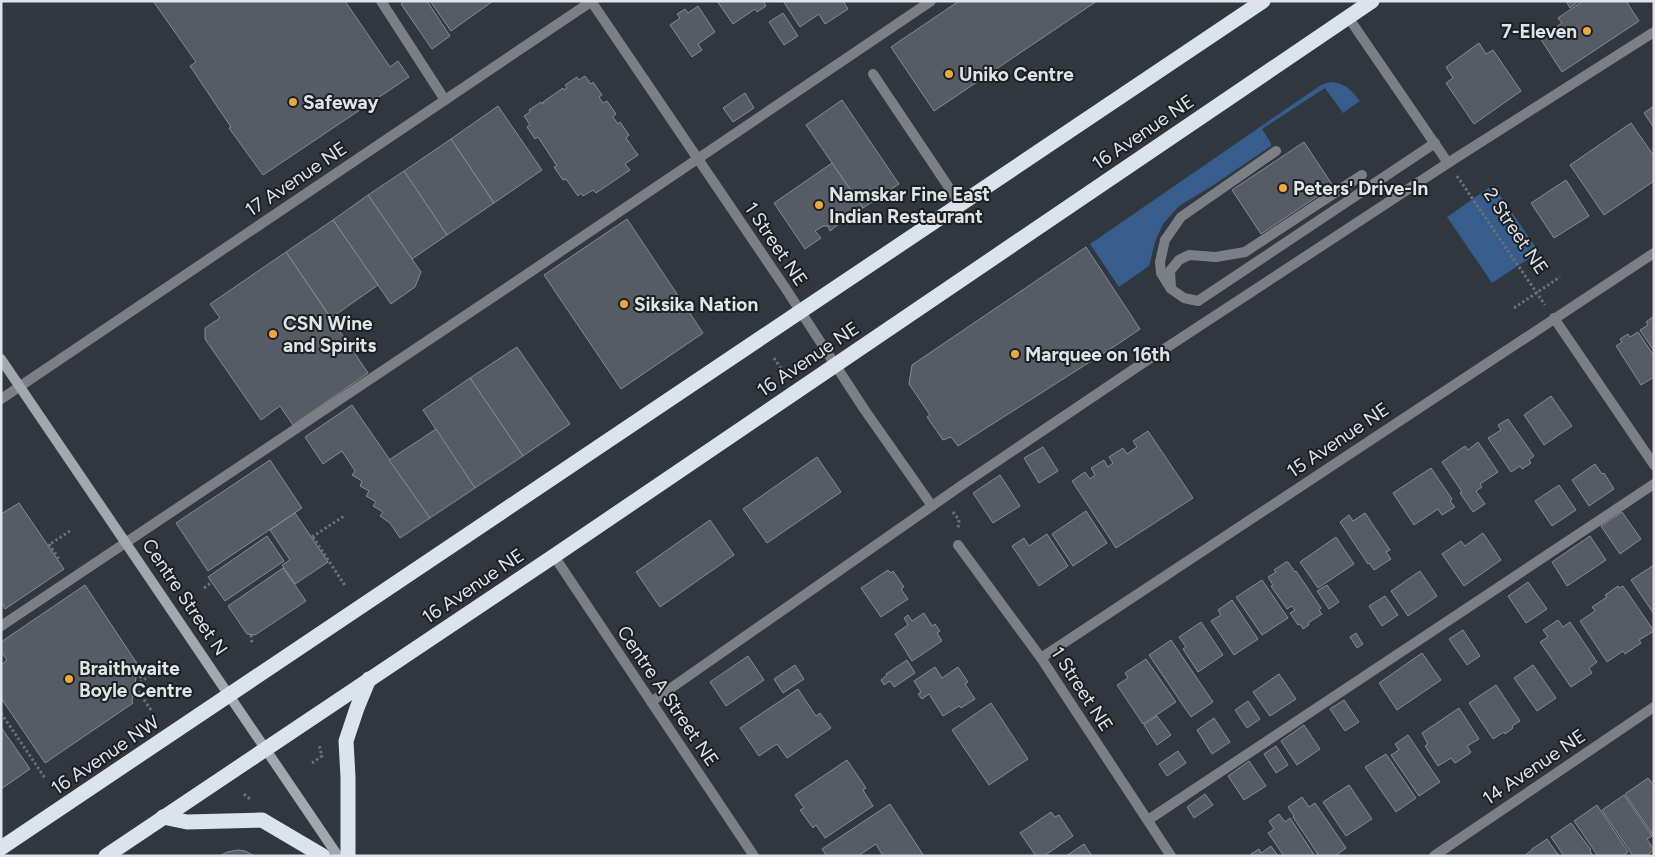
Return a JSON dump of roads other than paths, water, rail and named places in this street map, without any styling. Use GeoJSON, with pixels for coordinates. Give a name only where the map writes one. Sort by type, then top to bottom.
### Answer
{"type":"FeatureCollection","features":[{"type":"Feature","properties":{"kind":"highway"},"geometry":{"type":"LineString","coordinates":[[230,695],[1263,1]]}},
{"type":"Feature","properties":{"kind":"highway","name":"16 Avenue NE"},"geometry":{"type":"LineString","coordinates":[[266,749],[1372,1]]}},
{"type":"Feature","properties":{"kind":"highway"},"geometry":{"type":"LineString","coordinates":[[348,856],[346,741],[356,708],[369,679]]}},
{"type":"Feature","properties":{"kind":"highway","name":"16 Avenue NW"},"geometry":{"type":"LineString","coordinates":[[1,848],[230,695]]}},
{"type":"Feature","properties":{"kind":"highway"},"geometry":{"type":"LineString","coordinates":[[106,856],[266,749]]}},
{"type":"Feature","properties":{"kind":"highway"},"geometry":{"type":"LineString","coordinates":[[163,817],[188,822],[262,820],[323,856]]}},
{"type":"Feature","properties":{"kind":"main road","name":"Centre Street N"},"geometry":{"type":"LineString","coordinates":[[1,359],[338,856]]}},
{"type":"Feature","properties":{"kind":"street"},"geometry":{"type":"LineString","coordinates":[[381,1],[445,100]]}},
{"type":"Feature","properties":{"kind":"street","name":"17 Avenue NE"},"geometry":{"type":"LineString","coordinates":[[1,399],[591,1]]}},
{"type":"Feature","properties":{"kind":"street","name":"1 Street NE"},"geometry":{"type":"LineString","coordinates":[[591,1],[932,506]]}},
{"type":"Feature","properties":{"kind":"street"},"geometry":{"type":"LineString","coordinates":[[1,626],[931,1]]}},
{"type":"Feature","properties":{"kind":"street"},"geometry":{"type":"LineString","coordinates":[[1348,17],[1448,163]]}},
{"type":"Feature","properties":{"kind":"street"},"geometry":{"type":"LineString","coordinates":[[651,702],[962,485],[1140,365],[1448,163],[1654,32]]}},
{"type":"Feature","properties":{"kind":"street"},"geometry":{"type":"LineString","coordinates":[[872,74],[960,204]]}},
{"type":"Feature","properties":{"kind":"street"},"geometry":{"type":"LineString","coordinates":[[1276,152],[1181,217],[1165,240],[1160,262],[1161,273],[1171,289],[1184,298],[1198,302],[1435,143]]}},
{"type":"Feature","properties":{"kind":"street"},"geometry":{"type":"LineString","coordinates":[[1171,289],[1170,271],[1179,260],[1189,255],[1216,257],[1246,252],[1362,175]]}},
{"type":"Feature","properties":{"kind":"street","name":"15 Avenue NE"},"geometry":{"type":"LineString","coordinates":[[1041,658],[1654,253]]}},
{"type":"Feature","properties":{"kind":"street"},"geometry":{"type":"LineString","coordinates":[[1554,318],[1654,465]]}},
{"type":"Feature","properties":{"kind":"street"},"geometry":{"type":"LineString","coordinates":[[1148,820],[1654,484]]}},
{"type":"Feature","properties":{"kind":"street","name":"1 Street NE"},"geometry":{"type":"LineString","coordinates":[[958,545],[1041,658],[1171,856]]}},
{"type":"Feature","properties":{"kind":"street","name":"Centre A Street NE"},"geometry":{"type":"LineString","coordinates":[[554,556],[754,856]]}},
{"type":"Feature","properties":{"kind":"street","name":"14 Avenue NE"},"geometry":{"type":"LineString","coordinates":[[1434,856],[1654,707]]}},
{"type":"Feature","properties":{"kind":"place","name":"7-Eleven"},"geometry":{"type":"Point","coordinates":[1587,31]}},
{"type":"Feature","properties":{"kind":"place","name":"Uniko Centre"},"geometry":{"type":"Point","coordinates":[949,74]}},
{"type":"Feature","properties":{"kind":"place","name":"Safeway"},"geometry":{"type":"Point","coordinates":[293,102]}},
{"type":"Feature","properties":{"kind":"place","name":"Peters' Drive-In"},"geometry":{"type":"Point","coordinates":[1283,188]}},
{"type":"Feature","properties":{"kind":"place","name":"Namskar Fine East Indian Restaurant"},"geometry":{"type":"Point","coordinates":[819,205]}},
{"type":"Feature","properties":{"kind":"place","name":"Siksika Nation"},"geometry":{"type":"Point","coordinates":[624,304]}},
{"type":"Feature","properties":{"kind":"place","name":"CSN Wine and Spirits"},"geometry":{"type":"Point","coordinates":[273,334]}},
{"type":"Feature","properties":{"kind":"place","name":"Marquee on 16th"},"geometry":{"type":"Point","coordinates":[1015,354]}},
{"type":"Feature","properties":{"kind":"place","name":"Braithwaite Boyle Centre"},"geometry":{"type":"Point","coordinates":[69,679]}}]}
